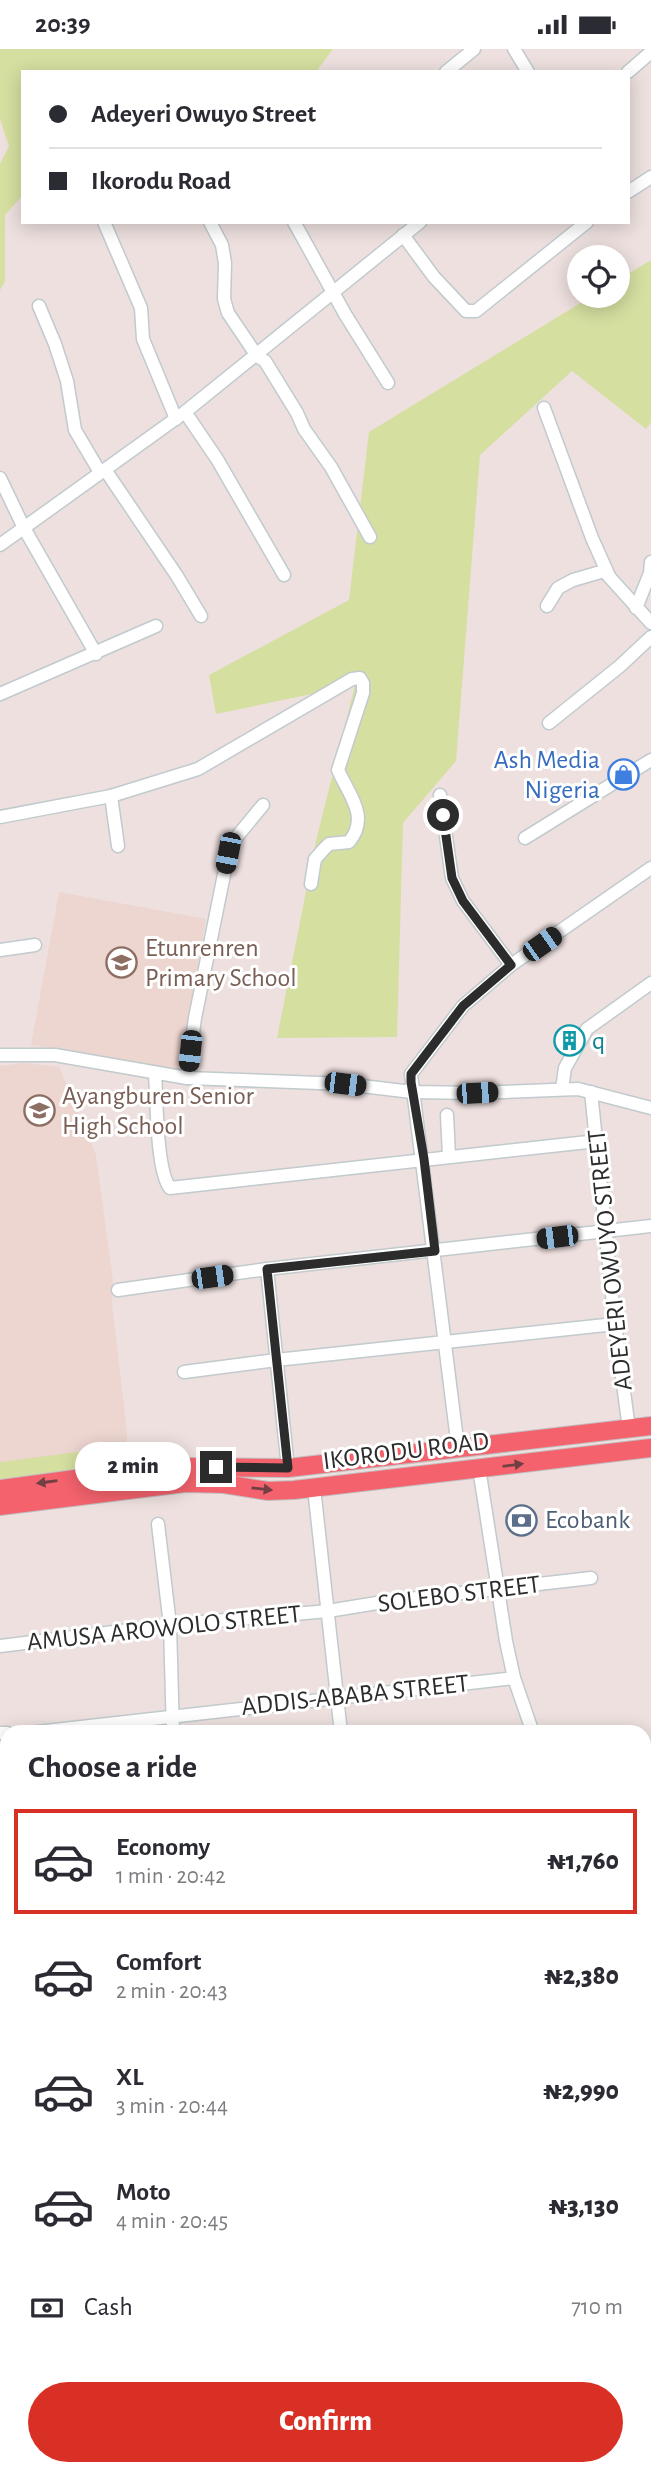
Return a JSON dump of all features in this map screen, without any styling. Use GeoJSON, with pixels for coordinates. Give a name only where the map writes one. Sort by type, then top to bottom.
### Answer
{"type":"FeatureCollection","features":[{"type":"Feature","properties":{"kind":"highway","name":"IKORODU ROAD"},"geometry":{"type":"LineString","coordinates":[[0,1489],[149,1469],[288,1468],[651,1426]]}},
{"type":"Feature","properties":{"kind":"highway","name":"IKORODU ROAD"},"geometry":{"type":"LineString","coordinates":[[0,1506],[185,1483],[225,1484],[268,1491],[314,1488],[651,1448]]}},
{"type":"Feature","properties":{"kind":"street"},"geometry":{"type":"LineString","coordinates":[[448,70],[474,49]]}},
{"type":"Feature","properties":{"kind":"street"},"geometry":{"type":"LineString","coordinates":[[514,49],[527,70]]}},
{"type":"Feature","properties":{"kind":"street"},"geometry":{"type":"LineString","coordinates":[[630,70],[651,52]]}},
{"type":"Feature","properties":{"kind":"street"},"geometry":{"type":"LineString","coordinates":[[630,191],[651,177]]}},
{"type":"Feature","properties":{"kind":"street"},"geometry":{"type":"LineString","coordinates":[[105,224],[141,308],[143,339],[180,415],[217,459],[284,575]]}},
{"type":"Feature","properties":{"kind":"street"},"geometry":{"type":"LineString","coordinates":[[211,224],[222,244],[225,263],[224,299],[228,313],[257,356],[265,361],[304,429],[331,467],[370,537]]}},
{"type":"Feature","properties":{"kind":"street"},"geometry":{"type":"LineString","coordinates":[[295,224],[388,383]]}},
{"type":"Feature","properties":{"kind":"street"},"geometry":{"type":"LineString","coordinates":[[0,545],[106,471],[257,356],[410,227],[434,278],[466,311],[471,312],[476,311],[585,224]]}},
{"type":"Feature","properties":{"kind":"street"},"geometry":{"type":"LineString","coordinates":[[39,306],[67,381],[75,430],[98,469],[106,471],[201,616]]}},
{"type":"Feature","properties":{"kind":"street"},"geometry":{"type":"LineString","coordinates":[[544,408],[592,538],[609,576]]}},
{"type":"Feature","properties":{"kind":"street"},"geometry":{"type":"LineString","coordinates":[[0,478],[24,528],[96,654]]}},
{"type":"Feature","properties":{"kind":"street"},"geometry":{"type":"LineString","coordinates":[[636,608],[650,573],[651,562]]}},
{"type":"Feature","properties":{"kind":"street"},"geometry":{"type":"LineString","coordinates":[[547,606],[558,588],[573,580],[604,571],[651,623]]}},
{"type":"Feature","properties":{"kind":"street"},"geometry":{"type":"LineString","coordinates":[[0,694],[156,626]]}},
{"type":"Feature","properties":{"kind":"street"},"geometry":{"type":"LineString","coordinates":[[549,723],[620,666],[651,637]]}},
{"type":"Feature","properties":{"kind":"street"},"geometry":{"type":"LineString","coordinates":[[0,817],[110,796],[198,769],[301,707],[352,679],[360,678],[363,693],[338,770],[357,808],[359,819],[354,836],[349,842],[329,844],[315,859],[311,884]]}},
{"type":"Feature","properties":{"kind":"street"},"geometry":{"type":"LineString","coordinates":[[524,838],[651,760]]}},
{"type":"Feature","properties":{"kind":"street"},"geometry":{"type":"LineString","coordinates":[[440,795],[452,878],[463,901],[511,965]]}},
{"type":"Feature","properties":{"kind":"street"},"geometry":{"type":"LineString","coordinates":[[110,796],[118,846]]}},
{"type":"Feature","properties":{"kind":"street"},"geometry":{"type":"LineString","coordinates":[[187,1078],[195,1018],[230,845],[263,805]]}},
{"type":"Feature","properties":{"kind":"street"},"geometry":{"type":"LineString","coordinates":[[458,1447],[424,1159],[411,1074],[463,1006],[511,965],[651,867]]}},
{"type":"Feature","properties":{"kind":"street"},"geometry":{"type":"LineString","coordinates":[[0,950],[35,945]]}},
{"type":"Feature","properties":{"kind":"street"},"geometry":{"type":"LineString","coordinates":[[562,1089],[565,1068],[587,1029],[651,983]]}},
{"type":"Feature","properties":{"kind":"street"},"geometry":{"type":"LineString","coordinates":[[0,1055],[55,1055],[187,1078],[345,1084],[412,1092],[477,1093],[578,1089],[651,1108]]}},
{"type":"Feature","properties":{"kind":"street"},"geometry":{"type":"LineString","coordinates":[[155,1074],[161,1167],[165,1182],[170,1188],[597,1141]]}},
{"type":"Feature","properties":{"kind":"street","name":"ADEYERI OWUYO STREET"},"geometry":{"type":"LineString","coordinates":[[591,1092],[615,1324],[629,1429]]}},
{"type":"Feature","properties":{"kind":"street"},"geometry":{"type":"LineString","coordinates":[[447,1115],[449,1156]]}},
{"type":"Feature","properties":{"kind":"street"},"geometry":{"type":"LineString","coordinates":[[118,1290],[267,1269],[651,1226]]}},
{"type":"Feature","properties":{"kind":"street"},"geometry":{"type":"LineString","coordinates":[[267,1269],[288,1468]]}},
{"type":"Feature","properties":{"kind":"street"},"geometry":{"type":"LineString","coordinates":[[184,1372],[615,1324]]}},
{"type":"Feature","properties":{"kind":"street"},"geometry":{"type":"LineString","coordinates":[[479,1468],[497,1590],[514,1678],[530,1725]]}},
{"type":"Feature","properties":{"kind":"street"},"geometry":{"type":"LineString","coordinates":[[314,1488],[340,1725]]}},
{"type":"Feature","properties":{"kind":"street"},"geometry":{"type":"LineString","coordinates":[[158,1524],[170,1625],[173,1725]]}},
{"type":"Feature","properties":{"kind":"street","name":"SOLEBO STREET"},"geometry":{"type":"LineString","coordinates":[[328,1611],[591,1578]]}},
{"type":"Feature","properties":{"kind":"street","name":"AMUSA AROWOLO STREET"},"geometry":{"type":"LineString","coordinates":[[0,1646],[170,1625],[328,1611]]}},
{"type":"Feature","properties":{"kind":"street","name":"ADDIS-ABABA STREET"},"geometry":{"type":"LineString","coordinates":[[92,1725],[514,1678]]}},
{"type":"Feature","properties":{"kind":"shaded area","name":"Etunrenren Primary School"},"geometry":{"type":"Polygon","coordinates":[[[59,892],[206,919],[179,1069],[31,1045],[59,892]]]}},
{"type":"Feature","properties":{"kind":"shaded area"},"geometry":{"type":"Polygon","coordinates":[[[24,1063],[59,1067],[96,1155],[113,1281],[112,1304],[127,1432],[126,1463],[0,1479],[0,1066],[24,1063]]]}},
{"type":"Feature","properties":{"kind":"green space"},"geometry":{"type":"Polygon","coordinates":[[[0,49],[333,49],[317,70],[21,70],[21,197],[5,215],[5,281],[0,290],[0,164],[9,146],[0,119],[0,49]]]}},
{"type":"Feature","properties":{"kind":"green space"},"geometry":{"type":"Polygon","coordinates":[[[651,260],[651,422],[646,429],[572,371],[480,455],[456,761],[403,823],[397,1037],[277,1038],[316,841],[355,685],[216,714],[209,675],[349,600],[369,432],[572,308],[630,308],[630,273],[651,260]]]}},
{"type":"Feature","properties":{"kind":"green space"},"geometry":{"type":"Polygon","coordinates":[[[124,1446],[126,1463],[0,1479],[0,1462],[124,1446]]]}},
{"type":"Feature","properties":{"kind":"place","name":"Ash Media Nigeria"},"geometry":{"type":"Point","coordinates":[623,775]}},
{"type":"Feature","properties":{"kind":"place","name":"Etunrenren Primary School"},"geometry":{"type":"Point","coordinates":[122,963]}},
{"type":"Feature","properties":{"kind":"place","name":"q"},"geometry":{"type":"Point","coordinates":[569,1041]}},
{"type":"Feature","properties":{"kind":"place","name":"Ayangburen Senior High School"},"geometry":{"type":"Point","coordinates":[39,1111]}},
{"type":"Feature","properties":{"kind":"place","name":"Ecobank"},"geometry":{"type":"Point","coordinates":[522,1520]}},
{"type":"Feature","properties":{"kind":"route"},"geometry":{"type":"LineString","coordinates":[[216,1467],[288,1468],[282,1434],[267,1269],[435,1251],[411,1074],[463,1006],[511,965],[463,901],[452,878],[443,815]]}}]}
